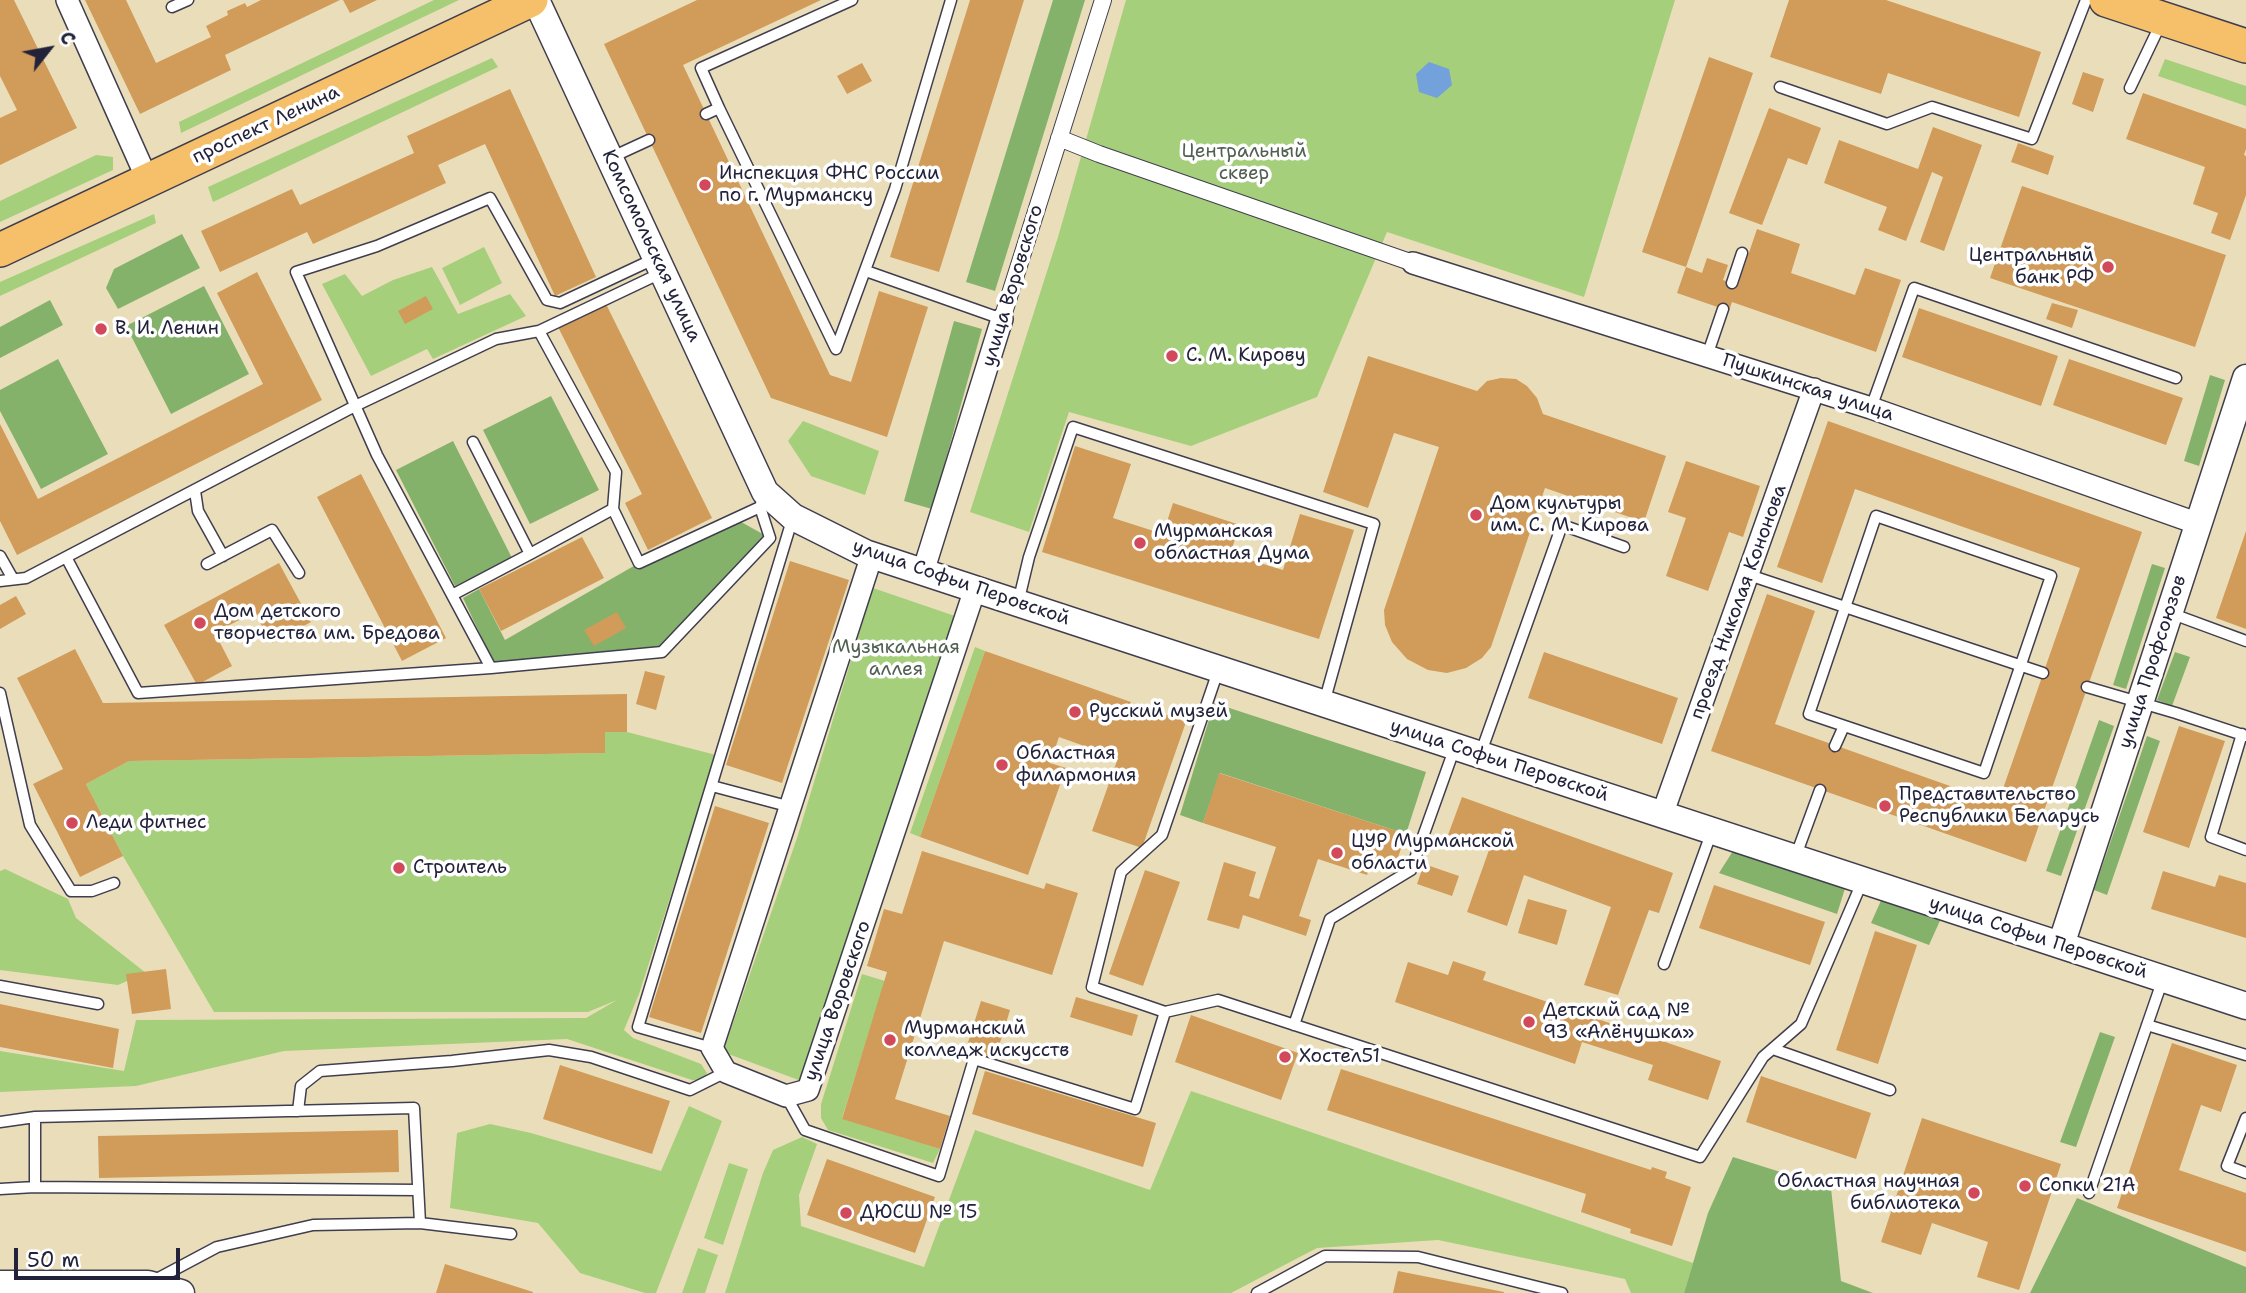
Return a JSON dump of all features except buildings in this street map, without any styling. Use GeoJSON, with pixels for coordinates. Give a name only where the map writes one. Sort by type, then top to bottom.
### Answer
{"type":"FeatureCollection","features":[{"type":"Feature","properties":{"kind":"main road","name":"проспект Ленина"},"geometry":{"type":"LineString","coordinates":[[0,250],[534,0]]}},
{"type":"Feature","properties":{"kind":"main road"},"geometry":{"type":"LineString","coordinates":[[2106,0],[2246,46]]}},
{"type":"Feature","properties":{"kind":"street"},"geometry":{"type":"LineString","coordinates":[[67,0],[148,181]]}},
{"type":"Feature","properties":{"kind":"street","name":"Комсомольская улица"},"geometry":{"type":"LineString","coordinates":[[534,0],[659,265],[762,499]]}},
{"type":"Feature","properties":{"kind":"street","name":"улица Воровского"},"geometry":{"type":"LineString","coordinates":[[923,572],[1103,0]]}},
{"type":"Feature","properties":{"kind":"street"},"geometry":{"type":"LineString","coordinates":[[1059,138],[1413,263]]}},
{"type":"Feature","properties":{"kind":"street","name":"Пушкинская улица"},"geometry":{"type":"LineString","coordinates":[[1413,263],[1814,389],[2199,524]]}},
{"type":"Feature","properties":{"kind":"street","name":"улица Профсоюзов"},"geometry":{"type":"LineString","coordinates":[[2061,945],[2199,524],[2241,413],[2246,378]]}},
{"type":"Feature","properties":{"kind":"street","name":"проезд Николая Кононова"},"geometry":{"type":"LineString","coordinates":[[1662,815],[1814,389]]}},
{"type":"Feature","properties":{"kind":"street","name":"улица Софьи Перовской"},"geometry":{"type":"LineString","coordinates":[[762,499],[872,555],[2246,1006]]}},
{"type":"Feature","properties":{"kind":"street"},"geometry":{"type":"LineString","coordinates":[[726,1073],[712,1048],[872,555]]}},
{"type":"Feature","properties":{"kind":"street","name":"улица Воровского"},"geometry":{"type":"LineString","coordinates":[[726,1073],[786,1096],[808,1090],[975,589]]}},
{"type":"Feature","properties":{"kind":"street"},"geometry":{"type":"LineString","coordinates":[[0,1284],[148,1288],[181,1293]]}},
{"type":"Feature","properties":{"kind":"lane"},"geometry":{"type":"LineString","coordinates":[[172,7],[188,0]]}},
{"type":"Feature","properties":{"kind":"lane"},"geometry":{"type":"LineString","coordinates":[[852,0],[701,68],[836,349],[895,190],[951,0]]}},
{"type":"Feature","properties":{"kind":"lane"},"geometry":{"type":"LineString","coordinates":[[1780,87],[1887,124],[1932,107],[2032,139],[2086,0]]}},
{"type":"Feature","properties":{"kind":"lane"},"geometry":{"type":"LineString","coordinates":[[2130,88],[2163,19]]}},
{"type":"Feature","properties":{"kind":"lane"},"geometry":{"type":"LineString","coordinates":[[706,114],[719,108]]}},
{"type":"Feature","properties":{"kind":"lane"},"geometry":{"type":"LineString","coordinates":[[610,158],[649,140]]}},
{"type":"Feature","properties":{"kind":"lane"},"geometry":{"type":"LineString","coordinates":[[491,668],[377,455],[296,272],[377,246],[490,198],[547,300],[560,303],[659,265]]}},
{"type":"Feature","properties":{"kind":"lane"},"geometry":{"type":"LineString","coordinates":[[1732,283],[1742,253]]}},
{"type":"Feature","properties":{"kind":"lane"},"geometry":{"type":"LineString","coordinates":[[0,581],[26,578],[355,406],[496,340],[539,331],[659,265]]}},
{"type":"Feature","properties":{"kind":"lane"},"geometry":{"type":"LineString","coordinates":[[866,271],[1002,320]]}},
{"type":"Feature","properties":{"kind":"lane"},"geometry":{"type":"LineString","coordinates":[[1871,408],[1914,288],[2176,378]]}},
{"type":"Feature","properties":{"kind":"lane"},"geometry":{"type":"LineString","coordinates":[[1707,356],[1723,309]]}},
{"type":"Feature","properties":{"kind":"lane"},"geometry":{"type":"LineString","coordinates":[[65,557],[138,693],[491,668],[662,652],[770,538],[762,499],[639,563],[613,509],[616,472],[539,331]]}},
{"type":"Feature","properties":{"kind":"lane"},"geometry":{"type":"LineString","coordinates":[[1018,603],[1029,557],[1073,427],[1374,524],[1324,703]]}},
{"type":"Feature","properties":{"kind":"lane"},"geometry":{"type":"LineString","coordinates":[[473,442],[530,554]]}},
{"type":"Feature","properties":{"kind":"lane"},"geometry":{"type":"LineString","coordinates":[[195,491],[198,511],[223,556]]}},
{"type":"Feature","properties":{"kind":"lane"},"geometry":{"type":"LineString","coordinates":[[452,595],[613,509]]}},
{"type":"Feature","properties":{"kind":"lane"},"geometry":{"type":"LineString","coordinates":[[1876,516],[2051,576],[2020,665],[1984,773],[1810,714],[1876,516]]}},
{"type":"Feature","properties":{"kind":"lane"},"geometry":{"type":"LineString","coordinates":[[712,1048],[638,1027],[793,517]]}},
{"type":"Feature","properties":{"kind":"lane"},"geometry":{"type":"LineString","coordinates":[[1294,1025],[1330,919],[1411,870],[1468,751],[1562,525],[1624,547]]}},
{"type":"Feature","properties":{"kind":"lane"},"geometry":{"type":"LineString","coordinates":[[207,564],[272,530],[299,573]]}},
{"type":"Feature","properties":{"kind":"lane"},"geometry":{"type":"LineString","coordinates":[[0,556],[13,579]]}},
{"type":"Feature","properties":{"kind":"lane"},"geometry":{"type":"LineString","coordinates":[[1749,575],[2043,673]]}},
{"type":"Feature","properties":{"kind":"lane"},"geometry":{"type":"LineString","coordinates":[[2169,613],[2246,641]]}},
{"type":"Feature","properties":{"kind":"lane"},"geometry":{"type":"LineString","coordinates":[[1218,669],[1162,835],[1122,872],[1092,987],[1165,1012],[1218,1000],[1700,1157],[1763,1058],[1801,1024],[1863,880]]}},
{"type":"Feature","properties":{"kind":"lane"},"geometry":{"type":"LineString","coordinates":[[2087,687],[2244,735],[2211,837],[2246,849]]}},
{"type":"Feature","properties":{"kind":"lane"},"geometry":{"type":"LineString","coordinates":[[0,693],[30,825],[71,891],[92,891],[114,883]]}},
{"type":"Feature","properties":{"kind":"lane"},"geometry":{"type":"LineString","coordinates":[[1835,746],[1843,726]]}},
{"type":"Feature","properties":{"kind":"lane"},"geometry":{"type":"LineString","coordinates":[[712,786],[791,807]]}},
{"type":"Feature","properties":{"kind":"lane"},"geometry":{"type":"LineString","coordinates":[[1795,858],[1820,790]]}},
{"type":"Feature","properties":{"kind":"lane"},"geometry":{"type":"LineString","coordinates":[[1664,964],[1712,831]]}},
{"type":"Feature","properties":{"kind":"lane"},"geometry":{"type":"LineString","coordinates":[[2089,1193],[2163,979]]}},
{"type":"Feature","properties":{"kind":"lane"},"geometry":{"type":"LineString","coordinates":[[0,986],[98,1003]]}},
{"type":"Feature","properties":{"kind":"lane"},"geometry":{"type":"LineString","coordinates":[[786,1096],[805,1130],[939,1176],[974,1059],[1135,1110],[1165,1012]]}},
{"type":"Feature","properties":{"kind":"lane"},"geometry":{"type":"LineString","coordinates":[[2147,1025],[2246,1055]]}},
{"type":"Feature","properties":{"kind":"lane"},"geometry":{"type":"LineString","coordinates":[[1773,1049],[1890,1090]]}},
{"type":"Feature","properties":{"kind":"lane"},"geometry":{"type":"LineString","coordinates":[[298,1111],[301,1086],[320,1071],[549,1050],[591,1057],[690,1090],[726,1073]]}},
{"type":"Feature","properties":{"kind":"lane"},"geometry":{"type":"LineString","coordinates":[[0,1122],[35,1118],[414,1108],[420,1223]]}},
{"type":"Feature","properties":{"kind":"lane"},"geometry":{"type":"LineString","coordinates":[[34,1187],[35,1118]]}},
{"type":"Feature","properties":{"kind":"lane"},"geometry":{"type":"LineString","coordinates":[[2245,1123],[2227,1166],[2246,1174]]}},
{"type":"Feature","properties":{"kind":"lane"},"geometry":{"type":"LineString","coordinates":[[0,1189],[418,1190]]}},
{"type":"Feature","properties":{"kind":"lane"},"geometry":{"type":"LineString","coordinates":[[148,1288],[217,1247],[313,1225],[420,1223],[511,1234]]}},
{"type":"Feature","properties":{"kind":"lane"},"geometry":{"type":"LineString","coordinates":[[1257,1293],[1325,1256],[1418,1257],[1562,1293]]}},
{"type":"Feature","properties":{"kind":"green space"},"geometry":{"type":"Polygon","coordinates":[[[434,0],[459,0],[181,133],[179,122],[434,0]]]}},
{"type":"Feature","properties":{"kind":"green space"},"geometry":{"type":"Polygon","coordinates":[[[1053,0],[1085,0],[995,291],[966,282],[1053,0]]]}},
{"type":"Feature","properties":{"kind":"green space","name":"Центральный сквер"},"geometry":{"type":"Polygon","coordinates":[[[1126,0],[1675,0],[1584,297],[1387,232],[1317,397],[1191,446],[1069,412],[1029,532],[970,512],[1058,237],[1126,0]]]}},
{"type":"Feature","properties":{"kind":"green space"},"geometry":{"type":"Polygon","coordinates":[[[492,58],[498,67],[213,202],[208,187],[492,58]]]}},
{"type":"Feature","properties":{"kind":"green space"},"geometry":{"type":"Polygon","coordinates":[[[2165,59],[2246,86],[2246,106],[2158,76],[2165,59]]]}},
{"type":"Feature","properties":{"kind":"green space"},"geometry":{"type":"Polygon","coordinates":[[[96,155],[113,157],[113,170],[0,222],[0,201],[96,155]]]}},
{"type":"Feature","properties":{"kind":"green space"},"geometry":{"type":"Polygon","coordinates":[[[154,214],[156,223],[0,296],[0,282],[154,214]]]}},
{"type":"Feature","properties":{"kind":"green space"},"geometry":{"type":"Polygon","coordinates":[[[182,234],[200,268],[118,309],[106,288],[114,269],[182,234]]]}},
{"type":"Feature","properties":{"kind":"green space"},"geometry":{"type":"Polygon","coordinates":[[[484,247],[502,283],[460,305],[442,268],[484,247]]]}},
{"type":"Feature","properties":{"kind":"green space"},"geometry":{"type":"Polygon","coordinates":[[[432,267],[458,314],[510,294],[526,316],[433,359],[427,349],[371,376],[322,284],[345,274],[362,296],[393,280],[432,267]]]}},
{"type":"Feature","properties":{"kind":"green space"},"geometry":{"type":"Polygon","coordinates":[[[204,286],[249,374],[171,414],[126,326],[204,286]]]}},
{"type":"Feature","properties":{"kind":"green space"},"geometry":{"type":"Polygon","coordinates":[[[50,300],[63,325],[0,358],[0,327],[50,300]]]}},
{"type":"Feature","properties":{"kind":"green space"},"geometry":{"type":"Polygon","coordinates":[[[954,321],[982,329],[932,509],[904,501],[954,321]]]}},
{"type":"Feature","properties":{"kind":"green space"},"geometry":{"type":"Polygon","coordinates":[[[58,359],[108,454],[41,489],[0,411],[0,390],[58,359]]]}},
{"type":"Feature","properties":{"kind":"green space"},"geometry":{"type":"Polygon","coordinates":[[[2210,375],[2225,380],[2199,466],[2184,461],[2210,375]]]}},
{"type":"Feature","properties":{"kind":"green space"},"geometry":{"type":"Polygon","coordinates":[[[551,396],[599,490],[530,524],[483,430],[551,396]]]}},
{"type":"Feature","properties":{"kind":"green space"},"geometry":{"type":"Polygon","coordinates":[[[803,421],[879,451],[865,495],[811,476],[788,441],[803,421]]]}},
{"type":"Feature","properties":{"kind":"green space"},"geometry":{"type":"Polygon","coordinates":[[[453,441],[512,558],[455,586],[396,470],[453,441]]]}},
{"type":"Feature","properties":{"kind":"green space"},"geometry":{"type":"Polygon","coordinates":[[[734,518],[770,538],[662,652],[493,662],[463,598],[479,589],[505,640],[639,563],[734,518]]]}},
{"type":"Feature","properties":{"kind":"green space"},"geometry":{"type":"Polygon","coordinates":[[[2152,564],[2165,568],[2126,689],[2113,685],[2152,564]]]}},
{"type":"Feature","properties":{"kind":"green space","name":"Музыкальная аллея"},"geometry":{"type":"Polygon","coordinates":[[[873,588],[955,616],[804,1082],[723,1052],[797,838],[873,588]]]}},
{"type":"Feature","properties":{"kind":"green space"},"geometry":{"type":"Polygon","coordinates":[[[975,647],[985,651],[920,837],[910,833],[975,647]]]}},
{"type":"Feature","properties":{"kind":"green space"},"geometry":{"type":"Polygon","coordinates":[[[2175,652],[2190,657],[2172,706],[2157,700],[2175,652]]]}},
{"type":"Feature","properties":{"kind":"green space"},"geometry":{"type":"Polygon","coordinates":[[[1214,703],[1426,772],[1406,834],[1220,773],[1203,823],[1180,815],[1214,703]]]}},
{"type":"Feature","properties":{"kind":"green space"},"geometry":{"type":"Polygon","coordinates":[[[2099,720],[2114,726],[2061,876],[2046,871],[2099,720]]]}},
{"type":"Feature","properties":{"kind":"green space","name":"Строитель"},"geometry":{"type":"Polygon","coordinates":[[[605,732],[627,732],[716,755],[639,994],[624,1030],[633,1038],[701,1064],[707,1073],[702,1080],[692,1080],[567,1039],[284,1051],[136,1086],[0,1092],[0,1051],[124,1071],[136,1020],[586,1018],[617,1000],[588,1012],[214,1012],[123,856],[86,784],[129,761],[605,753],[605,732]]]}},
{"type":"Feature","properties":{"kind":"green space"},"geometry":{"type":"Polygon","coordinates":[[[2147,736],[2160,741],[2107,895],[2094,890],[2147,736]]]}},
{"type":"Feature","properties":{"kind":"green space"},"geometry":{"type":"Polygon","coordinates":[[[1738,843],[1847,882],[1837,914],[1719,873],[1738,843]]]}},
{"type":"Feature","properties":{"kind":"green space"},"geometry":{"type":"Polygon","coordinates":[[[5,869],[68,899],[76,918],[146,973],[118,985],[0,970],[0,871],[5,869]]]}},
{"type":"Feature","properties":{"kind":"green space"},"geometry":{"type":"Polygon","coordinates":[[[1883,896],[1943,914],[1929,945],[1871,923],[1883,896]]]}},
{"type":"Feature","properties":{"kind":"green space"},"geometry":{"type":"Polygon","coordinates":[[[862,974],[885,981],[842,1118],[940,1149],[933,1163],[828,1130],[821,1118],[821,1104],[862,974]]]}},
{"type":"Feature","properties":{"kind":"green space"},"geometry":{"type":"Polygon","coordinates":[[[2100,1032],[2115,1037],[2076,1147],[2060,1142],[2100,1032]]]}},
{"type":"Feature","properties":{"kind":"green space"},"geometry":{"type":"Polygon","coordinates":[[[1191,1091],[1693,1263],[1684,1293],[1631,1293],[1625,1279],[1438,1240],[1317,1248],[1231,1293],[725,1293],[763,1173],[773,1150],[802,1137],[817,1144],[799,1195],[801,1226],[924,1267],[975,1130],[1150,1190],[1191,1091]]]}},
{"type":"Feature","properties":{"kind":"green space"},"geometry":{"type":"Polygon","coordinates":[[[689,1106],[722,1121],[656,1293],[645,1293],[580,1273],[538,1223],[450,1208],[457,1133],[490,1124],[531,1133],[661,1171],[689,1106]]]}},
{"type":"Feature","properties":{"kind":"green space"},"geometry":{"type":"Polygon","coordinates":[[[1733,1157],[1831,1188],[1841,1281],[1873,1293],[1684,1293],[1708,1213],[1733,1157]]]}},
{"type":"Feature","properties":{"kind":"green space"},"geometry":{"type":"Polygon","coordinates":[[[729,1163],[748,1169],[723,1245],[704,1238],[729,1163]]]}},
{"type":"Feature","properties":{"kind":"green space"},"geometry":{"type":"Polygon","coordinates":[[[2077,1198],[2246,1267],[2246,1293],[2030,1293],[2077,1198]]]}},
{"type":"Feature","properties":{"kind":"green space"},"geometry":{"type":"Polygon","coordinates":[[[698,1248],[718,1255],[705,1293],[682,1293],[698,1248]]]}},
{"type":"Feature","properties":{"kind":"water"},"geometry":{"type":"Polygon","coordinates":[[[1429,62],[1449,69],[1452,85],[1437,98],[1419,92],[1416,74],[1429,62]]]}},
{"type":"Feature","properties":{"kind":"place","name":"Инспекция ФНС России по г. Мурманску"},"geometry":{"type":"Point","coordinates":[705,185]}},
{"type":"Feature","properties":{"kind":"place","name":"Центральный банк РФ"},"geometry":{"type":"Point","coordinates":[2108,267]}},
{"type":"Feature","properties":{"kind":"place","name":"В. И. Ленин"},"geometry":{"type":"Point","coordinates":[101,329]}},
{"type":"Feature","properties":{"kind":"place","name":"С. М. Кирову"},"geometry":{"type":"Point","coordinates":[1172,356]}},
{"type":"Feature","properties":{"kind":"place","name":"Дом культуры им. С. М. Кирова"},"geometry":{"type":"Point","coordinates":[1476,515]}},
{"type":"Feature","properties":{"kind":"place","name":"Мурманская областная Дума"},"geometry":{"type":"Point","coordinates":[1140,543]}},
{"type":"Feature","properties":{"kind":"place","name":"Дом детского творчества им. Бредова"},"geometry":{"type":"Point","coordinates":[200,623]}},
{"type":"Feature","properties":{"kind":"place","name":"Русский музей"},"geometry":{"type":"Point","coordinates":[1075,712]}},
{"type":"Feature","properties":{"kind":"place","name":"Областная филармония"},"geometry":{"type":"Point","coordinates":[1002,765]}},
{"type":"Feature","properties":{"kind":"place","name":"Представительство Республики Беларусь"},"geometry":{"type":"Point","coordinates":[1885,806]}},
{"type":"Feature","properties":{"kind":"place","name":"Леди фитнес"},"geometry":{"type":"Point","coordinates":[72,823]}},
{"type":"Feature","properties":{"kind":"place","name":"ЦУР Мурманской области"},"geometry":{"type":"Point","coordinates":[1337,853]}},
{"type":"Feature","properties":{"kind":"place","name":"Строитель"},"geometry":{"type":"Point","coordinates":[399,868]}},
{"type":"Feature","properties":{"kind":"place","name":"Детский сад № 93 «Алёнушка»"},"geometry":{"type":"Point","coordinates":[1529,1022]}},
{"type":"Feature","properties":{"kind":"place","name":"Мурманский колледж искусств"},"geometry":{"type":"Point","coordinates":[890,1040]}},
{"type":"Feature","properties":{"kind":"place","name":"Хостел51"},"geometry":{"type":"Point","coordinates":[1285,1057]}},
{"type":"Feature","properties":{"kind":"place","name":"Сопки 21А"},"geometry":{"type":"Point","coordinates":[2025,1186]}},
{"type":"Feature","properties":{"kind":"place","name":"Областная научная библиотека"},"geometry":{"type":"Point","coordinates":[1974,1193]}},
{"type":"Feature","properties":{"kind":"place","name":"ДЮСШ № 15"},"geometry":{"type":"Point","coordinates":[846,1213]}}]}
